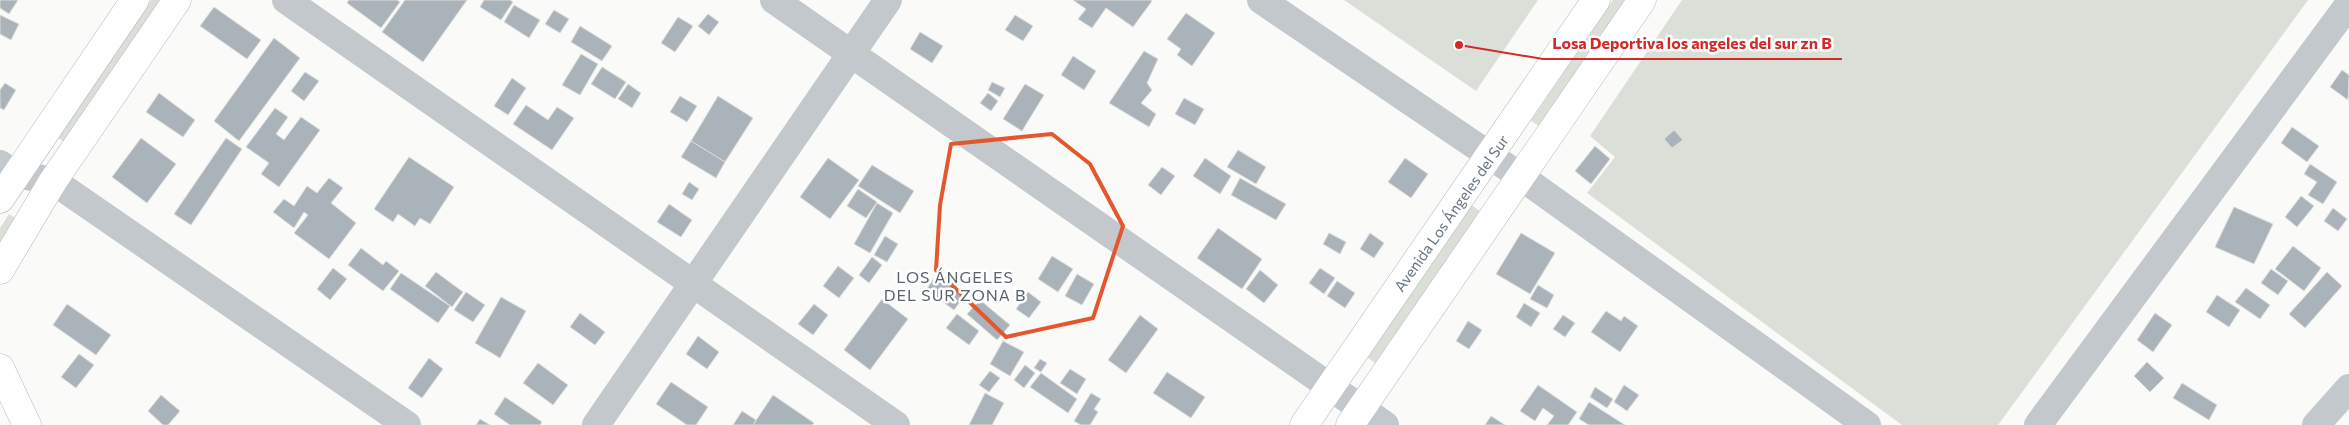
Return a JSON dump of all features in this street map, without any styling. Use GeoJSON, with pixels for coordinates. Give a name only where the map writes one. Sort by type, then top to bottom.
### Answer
{"type":"FeatureCollection","features":[{"type":"Feature","properties":{"kind":"street"},"geometry":{"type":"LineString","coordinates":[[0,199],[8,169],[135,0]]}},
{"type":"Feature","properties":{"kind":"street"},"geometry":{"type":"LineString","coordinates":[[0,270],[53,182],[177,0]]}},
{"type":"Feature","properties":{"kind":"street"},"geometry":{"type":"LineString","coordinates":[[286,0],[896,425]]}},
{"type":"Feature","properties":{"kind":"street"},"geometry":{"type":"LineString","coordinates":[[774,0],[1330,386],[1356,416],[1385,425]]}},
{"type":"Feature","properties":{"kind":"street"},"geometry":{"type":"LineString","coordinates":[[596,425],[888,0]]}},
{"type":"Feature","properties":{"kind":"street"},"geometry":{"type":"LineString","coordinates":[[1261,0],[1520,176],[1867,425]]}},
{"type":"Feature","properties":{"kind":"street","name":"Avenida Los Ángeles del Sur"},"geometry":{"type":"LineString","coordinates":[[1304,425],[1596,0]]}},
{"type":"Feature","properties":{"kind":"street"},"geometry":{"type":"LineString","coordinates":[[1356,416],[1642,0]]}},
{"type":"Feature","properties":{"kind":"street"},"geometry":{"type":"LineString","coordinates":[[2038,425],[2349,4]]}},
{"type":"Feature","properties":{"kind":"street"},"geometry":{"type":"LineString","coordinates":[[8,169],[53,182],[407,425]]}},
{"type":"Feature","properties":{"kind":"street"},"geometry":{"type":"LineString","coordinates":[[0,368],[27,425]]}},
{"type":"Feature","properties":{"kind":"street"},"geometry":{"type":"LineString","coordinates":[[2316,425],[2349,388]]}},
{"type":"Feature","properties":{"kind":"highlighted area"},"geometry":{"type":"Polygon","coordinates":[[[1052,134],[1090,164],[1123,226],[1093,318],[1006,337],[936,270],[940,205],[951,144],[1052,134]]]}},
{"type":"Feature","properties":{"kind":"shaded area"},"geometry":{"type":"Polygon","coordinates":[[[151,0],[162,0],[64,142],[57,137],[151,0]]]}},
{"type":"Feature","properties":{"kind":"shaded area"},"geometry":{"type":"Polygon","coordinates":[[[1344,0],[1538,0],[1476,91],[1344,0]]]}},
{"type":"Feature","properties":{"kind":"shaded area"},"geometry":{"type":"Polygon","coordinates":[[[1613,0],[1625,0],[1539,126],[1531,121],[1613,0]]]}},
{"type":"Feature","properties":{"kind":"shaded area"},"geometry":{"type":"Polygon","coordinates":[[[1682,0],[2308,0],[1998,425],[1902,425],[1587,193],[1615,157],[1590,136],[1682,0]]]}},
{"type":"Feature","properties":{"kind":"shaded area"},"geometry":{"type":"Polygon","coordinates":[[[1471,205],[1480,211],[1375,363],[1367,357],[1471,205]]]}},
{"type":"Feature","properties":{"kind":"shaded area"},"geometry":{"type":"Polygon","coordinates":[[[9,214],[15,218],[0,242],[0,228],[9,214]]]}},
{"type":"Feature","properties":{"kind":"building"},"geometry":{"type":"Polygon","coordinates":[[[0,0],[18,0],[9,14],[0,8],[0,0]]]}},
{"type":"Feature","properties":{"kind":"building"},"geometry":{"type":"Polygon","coordinates":[[[349,0],[397,0],[400,2],[381,28],[347,3],[349,0]]]}},
{"type":"Feature","properties":{"kind":"building"},"geometry":{"type":"Polygon","coordinates":[[[405,0],[467,0],[423,62],[382,32],[405,0]]]}},
{"type":"Feature","properties":{"kind":"building"},"geometry":{"type":"Polygon","coordinates":[[[484,0],[510,0],[513,2],[501,20],[480,7],[484,0]]]}},
{"type":"Feature","properties":{"kind":"building"},"geometry":{"type":"Polygon","coordinates":[[[1073,0],[1152,1],[1133,27],[1106,8],[1092,28],[1078,19],[1086,9],[1073,0]]]}},
{"type":"Feature","properties":{"kind":"building"},"geometry":{"type":"Polygon","coordinates":[[[514,5],[540,20],[529,38],[504,22],[514,5]]]}},
{"type":"Feature","properties":{"kind":"building"},"geometry":{"type":"Polygon","coordinates":[[[214,7],[261,40],[247,59],[200,26],[214,7]]]}},
{"type":"Feature","properties":{"kind":"building"},"geometry":{"type":"Polygon","coordinates":[[[554,10],[569,19],[560,33],[545,24],[554,10]]]}},
{"type":"Feature","properties":{"kind":"building"},"geometry":{"type":"Polygon","coordinates":[[[1186,13],[1215,33],[1192,66],[1177,55],[1181,49],[1167,39],[1186,13]]]}},
{"type":"Feature","properties":{"kind":"building"},"geometry":{"type":"Polygon","coordinates":[[[708,14],[719,22],[709,35],[698,26],[708,14]]]}},
{"type":"Feature","properties":{"kind":"building"},"geometry":{"type":"Polygon","coordinates":[[[0,15],[19,24],[11,40],[0,34],[0,15]]]}},
{"type":"Feature","properties":{"kind":"building"},"geometry":{"type":"Polygon","coordinates":[[[1015,15],[1033,26],[1023,41],[1005,30],[1015,15]]]}},
{"type":"Feature","properties":{"kind":"building"},"geometry":{"type":"Polygon","coordinates":[[[678,17],[693,26],[675,52],[661,43],[678,17]]]}},
{"type":"Feature","properties":{"kind":"building"},"geometry":{"type":"Polygon","coordinates":[[[580,26],[612,46],[602,61],[571,42],[580,26]]]}},
{"type":"Feature","properties":{"kind":"building"},"geometry":{"type":"Polygon","coordinates":[[[920,32],[943,46],[932,63],[910,49],[920,32]]]}},
{"type":"Feature","properties":{"kind":"building"},"geometry":{"type":"Polygon","coordinates":[[[274,38],[300,58],[239,141],[214,121],[274,38]]]}},
{"type":"Feature","properties":{"kind":"building"},"geometry":{"type":"Polygon","coordinates":[[[1144,51],[1158,59],[1147,83],[1152,90],[1141,103],[1156,114],[1149,127],[1109,103],[1144,51]]]}},
{"type":"Feature","properties":{"kind":"building"},"geometry":{"type":"Polygon","coordinates":[[[581,54],[598,64],[580,95],[562,85],[581,54]]]}},
{"type":"Feature","properties":{"kind":"building"},"geometry":{"type":"Polygon","coordinates":[[[1073,56],[1096,71],[1084,90],[1061,75],[1073,56]]]}},
{"type":"Feature","properties":{"kind":"building"},"geometry":{"type":"Polygon","coordinates":[[[602,67],[626,82],[615,99],[591,84],[602,67]]]}},
{"type":"Feature","properties":{"kind":"building"},"geometry":{"type":"Polygon","coordinates":[[[2342,70],[2349,75],[2348,100],[2330,87],[2342,70]]]}},
{"type":"Feature","properties":{"kind":"building"},"geometry":{"type":"Polygon","coordinates":[[[305,72],[319,81],[304,101],[291,91],[305,72]]]}},
{"type":"Feature","properties":{"kind":"building"},"geometry":{"type":"Polygon","coordinates":[[[512,78],[526,88],[508,115],[494,106],[512,78]]]}},
{"type":"Feature","properties":{"kind":"building"},"geometry":{"type":"Polygon","coordinates":[[[992,82],[1005,88],[1000,97],[988,90],[992,82]]]}},
{"type":"Feature","properties":{"kind":"building"},"geometry":{"type":"Polygon","coordinates":[[[5,83],[16,90],[4,110],[0,108],[0,90],[5,83]]]}},
{"type":"Feature","properties":{"kind":"building"},"geometry":{"type":"Polygon","coordinates":[[[628,84],[641,93],[632,108],[618,99],[628,84]]]}},
{"type":"Feature","properties":{"kind":"building"},"geometry":{"type":"Polygon","coordinates":[[[1025,84],[1044,95],[1022,131],[1003,119],[1025,84]]]}},
{"type":"Feature","properties":{"kind":"building"},"geometry":{"type":"Polygon","coordinates":[[[159,93],[195,120],[183,137],[146,112],[159,93]]]}},
{"type":"Feature","properties":{"kind":"building"},"geometry":{"type":"Polygon","coordinates":[[[988,93],[998,101],[991,111],[980,103],[988,93]]]}},
{"type":"Feature","properties":{"kind":"building"},"geometry":{"type":"Polygon","coordinates":[[[680,96],[697,106],[687,122],[670,112],[680,96]]]}},
{"type":"Feature","properties":{"kind":"building"},"geometry":{"type":"Polygon","coordinates":[[[718,96],[753,118],[725,162],[691,141],[718,96]]]}},
{"type":"Feature","properties":{"kind":"building"},"geometry":{"type":"Polygon","coordinates":[[[1184,98],[1204,109],[1195,125],[1175,114],[1184,98]]]}},
{"type":"Feature","properties":{"kind":"building"},"geometry":{"type":"Polygon","coordinates":[[[526,105],[548,120],[557,107],[574,118],[552,150],[513,124],[526,105]]]}},
{"type":"Feature","properties":{"kind":"building"},"geometry":{"type":"Polygon","coordinates":[[[275,108],[288,117],[276,134],[284,140],[301,117],[320,130],[279,187],[261,174],[269,163],[246,147],[275,108]]]}},
{"type":"Feature","properties":{"kind":"building"},"geometry":{"type":"Polygon","coordinates":[[[2292,127],[2319,146],[2307,162],[2281,143],[2292,127]]]}},
{"type":"Feature","properties":{"kind":"building"},"geometry":{"type":"Polygon","coordinates":[[[1674,130],[1683,140],[1672,148],[1664,139],[1674,130]]]}},
{"type":"Feature","properties":{"kind":"building"},"geometry":{"type":"Polygon","coordinates":[[[141,138],[176,164],[147,203],[112,177],[141,138]]]}},
{"type":"Feature","properties":{"kind":"building"},"geometry":{"type":"Polygon","coordinates":[[[226,138],[242,149],[191,225],[174,214],[226,138]]]}},
{"type":"Feature","properties":{"kind":"building"},"geometry":{"type":"Polygon","coordinates":[[[691,141],[725,162],[716,178],[681,157],[691,141]]]}},
{"type":"Feature","properties":{"kind":"building"},"geometry":{"type":"Polygon","coordinates":[[[1595,146],[1610,159],[1591,184],[1575,171],[1595,146]]]}},
{"type":"Feature","properties":{"kind":"building"},"geometry":{"type":"Polygon","coordinates":[[[1238,150],[1266,167],[1256,184],[1227,167],[1238,150]]]}},
{"type":"Feature","properties":{"kind":"building"},"geometry":{"type":"Polygon","coordinates":[[[409,157],[454,187],[430,224],[420,218],[415,226],[398,214],[393,222],[374,209],[409,157]]]}},
{"type":"Feature","properties":{"kind":"building"},"geometry":{"type":"Polygon","coordinates":[[[828,158],[859,180],[830,219],[800,197],[828,158]]]}},
{"type":"Feature","properties":{"kind":"building"},"geometry":{"type":"Polygon","coordinates":[[[1205,158],[1231,176],[1220,194],[1193,176],[1205,158]]]}},
{"type":"Feature","properties":{"kind":"building"},"geometry":{"type":"Polygon","coordinates":[[[1405,158],[1428,174],[1411,198],[1388,182],[1405,158]]]}},
{"type":"Feature","properties":{"kind":"building"},"geometry":{"type":"Polygon","coordinates":[[[2310,164],[2337,182],[2323,204],[2308,195],[2317,182],[2304,174],[2310,164]]]}},
{"type":"Feature","properties":{"kind":"building"},"geometry":{"type":"Polygon","coordinates":[[[872,165],[914,191],[900,213],[858,186],[872,165]]]}},
{"type":"Feature","properties":{"kind":"building"},"geometry":{"type":"Polygon","coordinates":[[[1162,167],[1175,176],[1161,195],[1148,185],[1162,167]]]}},
{"type":"Feature","properties":{"kind":"building"},"geometry":{"type":"Polygon","coordinates":[[[329,178],[343,188],[331,203],[356,223],[329,259],[294,233],[308,215],[304,212],[294,228],[273,212],[284,199],[294,206],[307,186],[317,193],[329,178]]]}},
{"type":"Feature","properties":{"kind":"building"},"geometry":{"type":"Polygon","coordinates":[[[1240,178],[1286,204],[1276,220],[1231,195],[1240,178]]]}},
{"type":"Feature","properties":{"kind":"building"},"geometry":{"type":"Polygon","coordinates":[[[689,182],[699,189],[692,200],[682,194],[689,182]]]}},
{"type":"Feature","properties":{"kind":"building"},"geometry":{"type":"Polygon","coordinates":[[[858,189],[877,202],[866,218],[847,206],[858,189]]]}},
{"type":"Feature","properties":{"kind":"building"},"geometry":{"type":"Polygon","coordinates":[[[2301,196],[2314,206],[2297,227],[2285,217],[2301,196]]]}},
{"type":"Feature","properties":{"kind":"building"},"geometry":{"type":"Polygon","coordinates":[[[877,203],[893,213],[870,253],[854,244],[877,203]]]}},
{"type":"Feature","properties":{"kind":"building"},"geometry":{"type":"Polygon","coordinates":[[[669,204],[692,220],[681,237],[657,222],[669,204]]]}},
{"type":"Feature","properties":{"kind":"building"},"geometry":{"type":"Polygon","coordinates":[[[2234,207],[2273,224],[2254,264],[2215,247],[2234,207]]]}},
{"type":"Feature","properties":{"kind":"building"},"geometry":{"type":"Polygon","coordinates":[[[2333,208],[2347,219],[2338,231],[2324,221],[2333,208]]]}},
{"type":"Feature","properties":{"kind":"building"},"geometry":{"type":"Polygon","coordinates":[[[1218,228],[1262,259],[1242,289],[1197,258],[1218,228]]]}},
{"type":"Feature","properties":{"kind":"building"},"geometry":{"type":"Polygon","coordinates":[[[1329,233],[1346,242],[1340,254],[1323,244],[1329,233]]]}},
{"type":"Feature","properties":{"kind":"building"},"geometry":{"type":"Polygon","coordinates":[[[1370,233],[1384,243],[1374,258],[1360,249],[1370,233]]]}},
{"type":"Feature","properties":{"kind":"building"},"geometry":{"type":"Polygon","coordinates":[[[1521,233],[1555,253],[1530,294],[1496,274],[1521,233]]]}},
{"type":"Feature","properties":{"kind":"building"},"geometry":{"type":"Polygon","coordinates":[[[885,236],[898,244],[887,262],[874,255],[885,236]]]}},
{"type":"Feature","properties":{"kind":"building"},"geometry":{"type":"Polygon","coordinates":[[[2293,246],[2321,268],[2304,291],[2275,269],[2293,246]]]}},
{"type":"Feature","properties":{"kind":"building"},"geometry":{"type":"Polygon","coordinates":[[[361,248],[383,265],[386,261],[399,271],[383,291],[348,265],[361,248]]]}},
{"type":"Feature","properties":{"kind":"building"},"geometry":{"type":"Polygon","coordinates":[[[1052,256],[1073,269],[1058,292],[1038,279],[1052,256]]]}},
{"type":"Feature","properties":{"kind":"building"},"geometry":{"type":"Polygon","coordinates":[[[872,257],[882,265],[869,283],[859,275],[872,257]]]}},
{"type":"Feature","properties":{"kind":"building"},"geometry":{"type":"Polygon","coordinates":[[[838,266],[854,278],[839,298],[823,286],[838,266]]]}},
{"type":"Feature","properties":{"kind":"building"},"geometry":{"type":"Polygon","coordinates":[[[333,268],[347,279],[330,300],[317,289],[333,268]]]}},
{"type":"Feature","properties":{"kind":"building"},"geometry":{"type":"Polygon","coordinates":[[[1320,268],[1335,278],[1324,294],[1309,283],[1320,268]]]}},
{"type":"Feature","properties":{"kind":"building"},"geometry":{"type":"Polygon","coordinates":[[[2271,269],[2288,281],[2278,295],[2261,283],[2271,269]]]}},
{"type":"Feature","properties":{"kind":"building"},"geometry":{"type":"Polygon","coordinates":[[[1260,270],[1278,285],[1264,303],[1246,289],[1260,270]]]}},
{"type":"Feature","properties":{"kind":"building"},"geometry":{"type":"Polygon","coordinates":[[[436,272],[463,292],[452,307],[425,286],[436,272]]]}},
{"type":"Feature","properties":{"kind":"building"},"geometry":{"type":"Polygon","coordinates":[[[2327,272],[2342,286],[2305,328],[2289,314],[2327,272]]]}},
{"type":"Feature","properties":{"kind":"building"},"geometry":{"type":"Polygon","coordinates":[[[401,273],[450,306],[438,323],[390,289],[401,273]]]}},
{"type":"Feature","properties":{"kind":"building"},"geometry":{"type":"Polygon","coordinates":[[[937,274],[965,295],[954,310],[926,290],[937,274]]]}},
{"type":"Feature","properties":{"kind":"building"},"geometry":{"type":"Polygon","coordinates":[[[1077,274],[1094,284],[1082,305],[1065,296],[1077,274]]]}},
{"type":"Feature","properties":{"kind":"building"},"geometry":{"type":"Polygon","coordinates":[[[1337,281],[1355,293],[1345,308],[1327,296],[1337,281]]]}},
{"type":"Feature","properties":{"kind":"building"},"geometry":{"type":"Polygon","coordinates":[[[1538,285],[1554,295],[1547,308],[1530,299],[1538,285]]]}},
{"type":"Feature","properties":{"kind":"building"},"geometry":{"type":"Polygon","coordinates":[[[2246,288],[2270,305],[2260,319],[2235,302],[2246,288]]]}},
{"type":"Feature","properties":{"kind":"building"},"geometry":{"type":"Polygon","coordinates":[[[466,292],[485,305],[473,322],[454,310],[466,292]]]}},
{"type":"Feature","properties":{"kind":"building"},"geometry":{"type":"Polygon","coordinates":[[[1028,292],[1041,302],[1029,318],[1016,309],[1028,292]]]}},
{"type":"Feature","properties":{"kind":"building"},"geometry":{"type":"Polygon","coordinates":[[[2217,295],[2240,310],[2229,327],[2206,312],[2217,295]]]}},
{"type":"Feature","properties":{"kind":"building"},"geometry":{"type":"Polygon","coordinates":[[[501,297],[526,311],[500,358],[475,343],[501,297]]]}},
{"type":"Feature","properties":{"kind":"building"},"geometry":{"type":"Polygon","coordinates":[[[882,299],[908,319],[870,370],[844,350],[882,299]]]}},
{"type":"Feature","properties":{"kind":"building"},"geometry":{"type":"Polygon","coordinates":[[[980,300],[1010,325],[997,340],[967,314],[980,300]]]}},
{"type":"Feature","properties":{"kind":"building"},"geometry":{"type":"Polygon","coordinates":[[[1524,303],[1540,313],[1531,327],[1516,317],[1524,303]]]}},
{"type":"Feature","properties":{"kind":"building"},"geometry":{"type":"Polygon","coordinates":[[[67,304],[111,335],[96,355],[53,325],[67,304]]]}},
{"type":"Feature","properties":{"kind":"building"},"geometry":{"type":"Polygon","coordinates":[[[814,304],[828,315],[813,335],[798,324],[814,304]]]}},
{"type":"Feature","properties":{"kind":"building"},"geometry":{"type":"Polygon","coordinates":[[[1606,311],[1621,321],[1624,316],[1638,326],[1620,352],[1591,332],[1606,311]]]}},
{"type":"Feature","properties":{"kind":"building"},"geometry":{"type":"Polygon","coordinates":[[[580,313],[605,332],[595,345],[570,327],[580,313]]]}},
{"type":"Feature","properties":{"kind":"building"},"geometry":{"type":"Polygon","coordinates":[[[2155,313],[2172,325],[2153,352],[2137,340],[2155,313]]]}},
{"type":"Feature","properties":{"kind":"building"},"geometry":{"type":"Polygon","coordinates":[[[957,314],[979,331],[969,345],[946,328],[957,314]]]}},
{"type":"Feature","properties":{"kind":"building"},"geometry":{"type":"Polygon","coordinates":[[[1140,315],[1158,329],[1126,373],[1108,360],[1140,315]]]}},
{"type":"Feature","properties":{"kind":"building"},"geometry":{"type":"Polygon","coordinates":[[[1563,315],[1575,323],[1565,337],[1553,329],[1563,315]]]}},
{"type":"Feature","properties":{"kind":"building"},"geometry":{"type":"Polygon","coordinates":[[[1468,321],[1482,330],[1469,349],[1456,341],[1468,321]]]}},
{"type":"Feature","properties":{"kind":"building"},"geometry":{"type":"Polygon","coordinates":[[[698,336],[719,352],[707,369],[686,354],[698,336]]]}},
{"type":"Feature","properties":{"kind":"building"},"geometry":{"type":"Polygon","coordinates":[[[1003,341],[1024,352],[1010,376],[990,364],[1003,341]]]}},
{"type":"Feature","properties":{"kind":"building"},"geometry":{"type":"Polygon","coordinates":[[[79,354],[94,365],[76,388],[61,377],[79,354]]]}},
{"type":"Feature","properties":{"kind":"building"},"geometry":{"type":"Polygon","coordinates":[[[429,358],[443,369],[422,398],[408,388],[429,358]]]}},
{"type":"Feature","properties":{"kind":"building"},"geometry":{"type":"Polygon","coordinates":[[[1040,359],[1047,363],[1041,372],[1034,368],[1040,359]]]}},
{"type":"Feature","properties":{"kind":"building"},"geometry":{"type":"Polygon","coordinates":[[[2147,362],[2164,378],[2150,392],[2134,376],[2147,362]]]}},
{"type":"Feature","properties":{"kind":"building"},"geometry":{"type":"Polygon","coordinates":[[[538,363],[568,385],[553,405],[523,383],[538,363]]]}},
{"type":"Feature","properties":{"kind":"building"},"geometry":{"type":"Polygon","coordinates":[[[1025,365],[1035,373],[1024,388],[1014,380],[1025,365]]]}},
{"type":"Feature","properties":{"kind":"building"},"geometry":{"type":"Polygon","coordinates":[[[1070,369],[1086,379],[1077,394],[1060,383],[1070,369]]]}},
{"type":"Feature","properties":{"kind":"building"},"geometry":{"type":"Polygon","coordinates":[[[990,371],[1000,378],[989,392],[979,385],[990,371]]]}},
{"type":"Feature","properties":{"kind":"building"},"geometry":{"type":"Polygon","coordinates":[[[1167,372],[1205,397],[1191,418],[1153,393],[1167,372]]]}},
{"type":"Feature","properties":{"kind":"building"},"geometry":{"type":"Polygon","coordinates":[[[1041,373],[1077,399],[1068,413],[1030,387],[1041,373]]]}},
{"type":"Feature","properties":{"kind":"building"},"geometry":{"type":"Polygon","coordinates":[[[671,382],[708,407],[696,425],[687,425],[656,404],[671,382]]]}},
{"type":"Feature","properties":{"kind":"building"},"geometry":{"type":"Polygon","coordinates":[[[2182,383],[2217,405],[2209,420],[2173,398],[2182,383]]]}},
{"type":"Feature","properties":{"kind":"building"},"geometry":{"type":"Polygon","coordinates":[[[1538,385],[1577,412],[1568,425],[1547,425],[1554,416],[1543,408],[1535,421],[1520,411],[1538,385]]]}},
{"type":"Feature","properties":{"kind":"building"},"geometry":{"type":"Polygon","coordinates":[[[1624,385],[1639,395],[1627,411],[1614,402],[1624,385]]]}},
{"type":"Feature","properties":{"kind":"building"},"geometry":{"type":"Polygon","coordinates":[[[1595,387],[1613,399],[1607,408],[1590,397],[1595,387]]]}},
{"type":"Feature","properties":{"kind":"building"},"geometry":{"type":"Polygon","coordinates":[[[985,393],[1004,403],[992,425],[969,425],[985,393]]]}},
{"type":"Feature","properties":{"kind":"building"},"geometry":{"type":"Polygon","coordinates":[[[1091,393],[1101,399],[1094,409],[1098,412],[1090,425],[1081,425],[1074,421],[1091,393]]]}},
{"type":"Feature","properties":{"kind":"building"},"geometry":{"type":"Polygon","coordinates":[[[161,395],[180,411],[168,425],[163,425],[148,411],[161,395]]]}},
{"type":"Feature","properties":{"kind":"building"},"geometry":{"type":"Polygon","coordinates":[[[773,395],[814,423],[812,425],[753,425],[773,395]]]}},
{"type":"Feature","properties":{"kind":"building"},"geometry":{"type":"Polygon","coordinates":[[[505,397],[542,422],[540,425],[510,425],[494,414],[505,397]]]}},
{"type":"Feature","properties":{"kind":"building"},"geometry":{"type":"Polygon","coordinates":[[[1589,402],[1625,425],[1589,425],[1579,419],[1589,402]]]}},
{"type":"Feature","properties":{"kind":"building"},"geometry":{"type":"Polygon","coordinates":[[[742,411],[756,420],[753,425],[733,425],[742,411]]]}},
{"type":"Feature","properties":{"kind":"building"},"geometry":{"type":"Polygon","coordinates":[[[1491,416],[1505,425],[1485,425],[1491,416]]]}},
{"type":"Feature","properties":{"kind":"building"},"geometry":{"type":"Polygon","coordinates":[[[480,419],[490,425],[476,425],[480,419]]]}},
{"type":"Feature","properties":{"kind":"place","name":"Losa Deportiva los angeles del sur zn B"},"geometry":{"type":"Point","coordinates":[1459,45]}},
{"type":"Feature","properties":{"kind":"district","name":"LOS ÁNGELES DEL SUR ZONA B"},"geometry":{"type":"Point","coordinates":[955,285]}}]}
